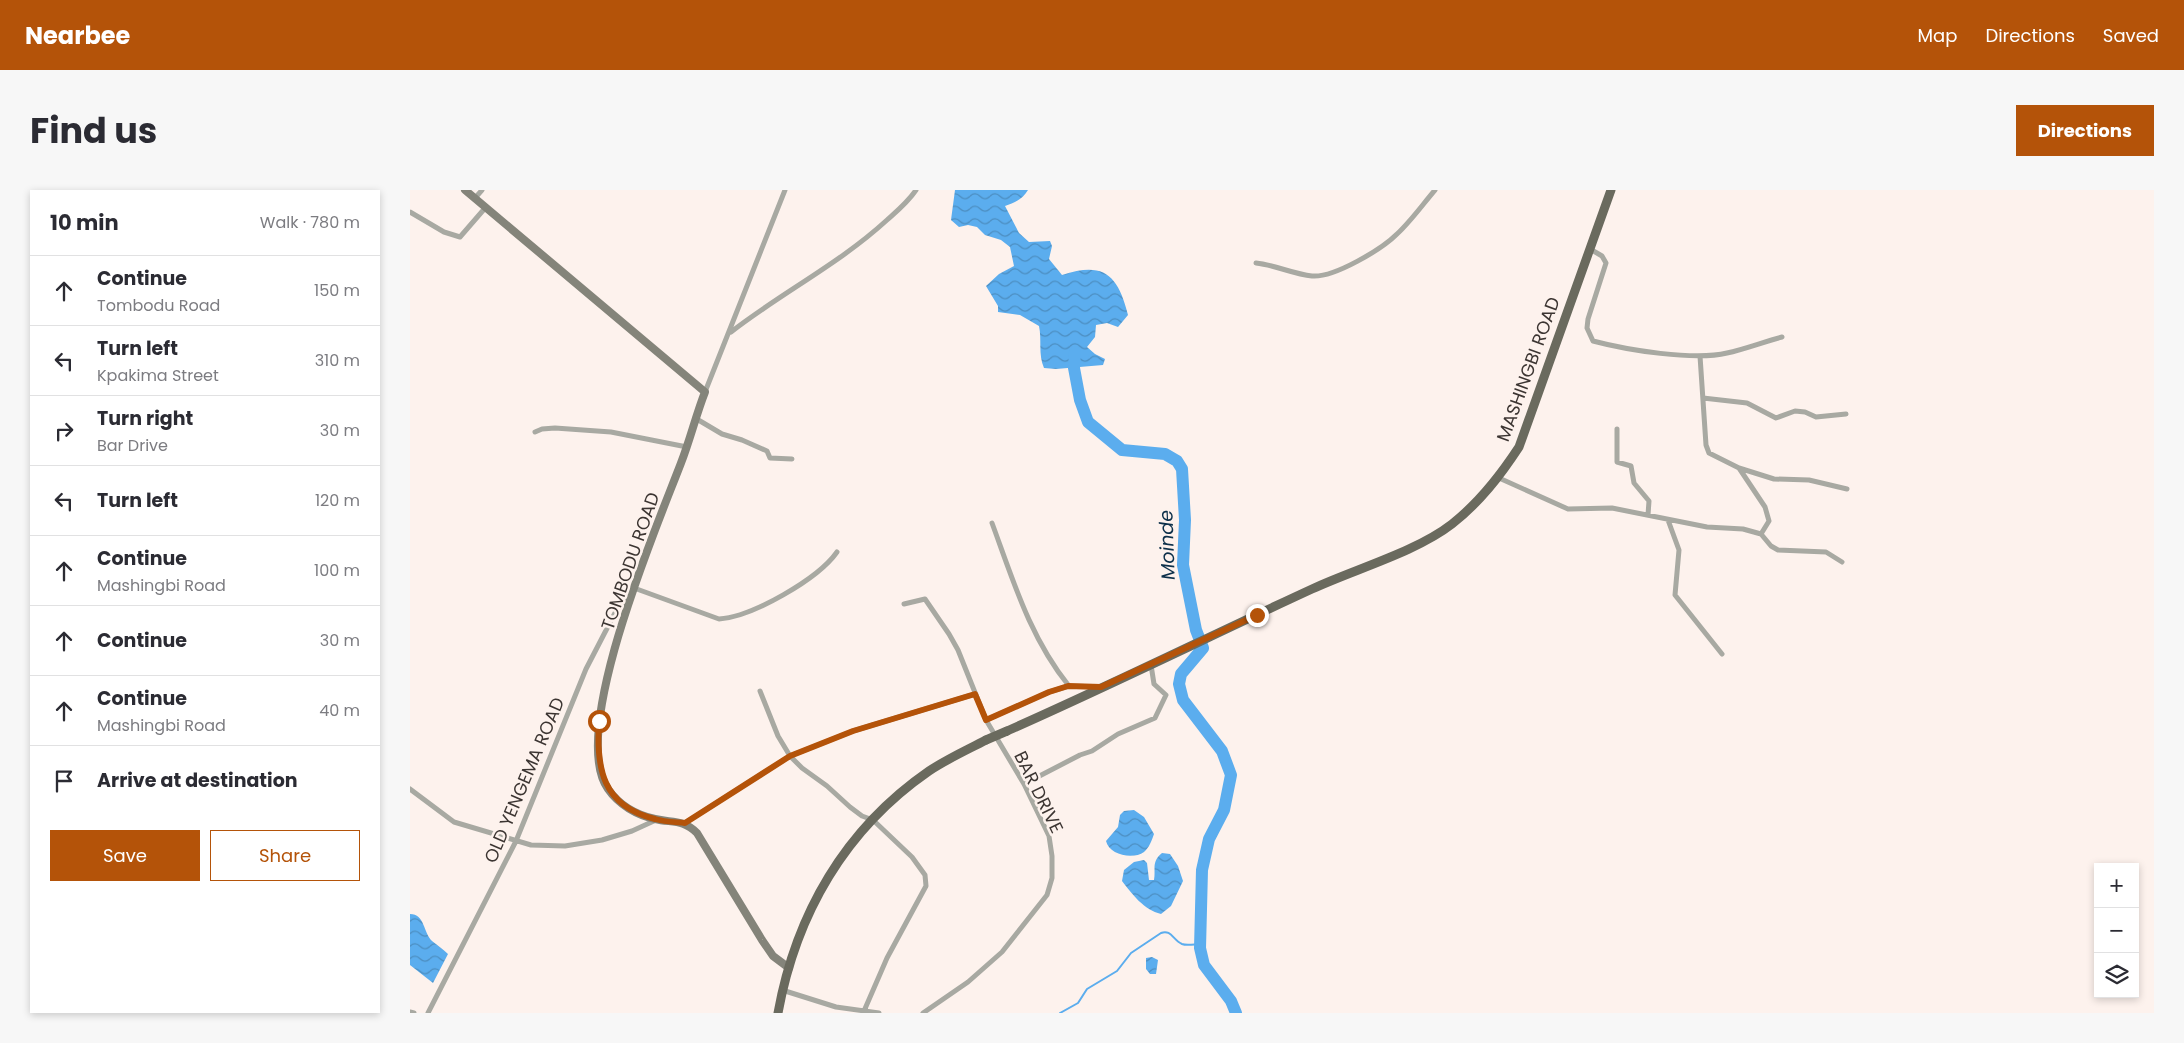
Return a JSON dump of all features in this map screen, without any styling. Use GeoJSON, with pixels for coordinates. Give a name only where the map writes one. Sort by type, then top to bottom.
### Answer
{"type":"FeatureCollection","features":[{"type":"Feature","properties":{"kind":"main road"},"geometry":{"type":"LineString","coordinates":[[465,190],[705,392]]}},
{"type":"Feature","properties":{"kind":"main road","name":"MASHINGBI ROAD"},"geometry":{"type":"LineString","coordinates":[[1151,665],[1311,590],[1430,538],[1458,518],[1499,478],[1518,447],[1529,423],[1611,190]]}},
{"type":"Feature","properties":{"kind":"main road","name":"TOMBODU ROAD"},"geometry":{"type":"LineString","coordinates":[[685,823],[656,820],[637,813],[622,804],[608,789],[602,778],[598,761],[601,705],[642,560],[686,447],[705,392]]}},
{"type":"Feature","properties":{"kind":"main road"},"geometry":{"type":"LineString","coordinates":[[778,1013],[792,954],[806,917],[828,876],[850,845],[873,820],[930,771],[986,740],[1151,665]]}},
{"type":"Feature","properties":{"kind":"main road"},"geometry":{"type":"LineString","coordinates":[[685,823],[697,833],[773,956],[789,968]]}},
{"type":"Feature","properties":{"kind":"street"},"geometry":{"type":"LineString","coordinates":[[475,198],[482,190]]}},
{"type":"Feature","properties":{"kind":"street"},"geometry":{"type":"LineString","coordinates":[[705,392],[785,190]]}},
{"type":"Feature","properties":{"kind":"street"},"geometry":{"type":"LineString","coordinates":[[730,332],[857,246],[898,210],[916,190]]}},
{"type":"Feature","properties":{"kind":"street"},"geometry":{"type":"LineString","coordinates":[[1256,263],[1312,276],[1324,276],[1361,258],[1397,234],[1435,190]]}},
{"type":"Feature","properties":{"kind":"street"},"geometry":{"type":"LineString","coordinates":[[411,216],[444,232],[460,237],[486,207]]}},
{"type":"Feature","properties":{"kind":"street"},"geometry":{"type":"LineString","coordinates":[[1590,249],[1602,256],[1606,264],[1588,319],[1587,328],[1593,342],[1620,348],[1700,356],[1726,354],[1782,337]]}},
{"type":"Feature","properties":{"kind":"street"},"geometry":{"type":"LineString","coordinates":[[1700,356],[1708,454],[1739,468],[1774,479],[1808,480],[1847,489]]}},
{"type":"Feature","properties":{"kind":"street"},"geometry":{"type":"LineString","coordinates":[[1703,398],[1747,404],[1776,418],[1795,411],[1805,412],[1816,418],[1846,414]]}},
{"type":"Feature","properties":{"kind":"street"},"geometry":{"type":"LineString","coordinates":[[695,418],[722,434],[767,451],[770,458],[792,459]]}},
{"type":"Feature","properties":{"kind":"street"},"geometry":{"type":"LineString","coordinates":[[535,432],[542,429],[555,428],[611,432],[686,447]]}},
{"type":"Feature","properties":{"kind":"street"},"geometry":{"type":"LineString","coordinates":[[1617,429],[1617,462],[1631,466],[1634,483],[1649,501],[1648,515]]}},
{"type":"Feature","properties":{"kind":"street"},"geometry":{"type":"LineString","coordinates":[[1739,468],[1765,507],[1770,522],[1760,534]]}},
{"type":"Feature","properties":{"kind":"street"},"geometry":{"type":"LineString","coordinates":[[1499,478],[1568,509],[1612,508],[1707,527],[1744,529],[1760,534],[1771,546],[1778,550],[1826,552],[1842,562]]}},
{"type":"Feature","properties":{"kind":"street"},"geometry":{"type":"LineString","coordinates":[[1668,520],[1679,550],[1675,595],[1722,654]]}},
{"type":"Feature","properties":{"kind":"street"},"geometry":{"type":"LineString","coordinates":[[992,523],[1019,597],[1040,644],[1068,686]]}},
{"type":"Feature","properties":{"kind":"street"},"geometry":{"type":"LineString","coordinates":[[634,588],[719,619],[734,618],[786,592],[825,566],[837,552]]}},
{"type":"Feature","properties":{"kind":"street","name":"OLD YENGEMA ROAD"},"geometry":{"type":"LineString","coordinates":[[428,1013],[516,841],[586,669],[616,611],[634,588]]}},
{"type":"Feature","properties":{"kind":"street","name":"BAR DRIVE"},"geometry":{"type":"LineString","coordinates":[[904,604],[925,599],[949,634],[965,666],[986,720],[1024,784],[1049,836],[1052,856],[1052,878],[1047,895],[1002,952],[968,982],[923,1013]]}},
{"type":"Feature","properties":{"kind":"street"},"geometry":{"type":"LineString","coordinates":[[1024,784],[1080,755],[1092,752],[1118,734],[1155,718],[1166,695],[1154,684],[1151,665]]}},
{"type":"Feature","properties":{"kind":"street"},"geometry":{"type":"LineString","coordinates":[[986,720],[1049,692],[1068,686],[1101,687]]}},
{"type":"Feature","properties":{"kind":"street"},"geometry":{"type":"LineString","coordinates":[[760,692],[778,736],[790,756],[850,807],[862,816],[873,820],[912,857],[921,868],[926,880],[926,886],[887,958],[864,1012]]}},
{"type":"Feature","properties":{"kind":"street"},"geometry":{"type":"LineString","coordinates":[[685,823],[790,756],[853,731],[975,694]]}},
{"type":"Feature","properties":{"kind":"street"},"geometry":{"type":"LineString","coordinates":[[410,789],[454,822],[516,841],[548,847],[583,844],[632,831],[656,820]]}},
{"type":"Feature","properties":{"kind":"street"},"geometry":{"type":"LineString","coordinates":[[782,990],[836,1007],[879,1013]]}},
{"type":"Feature","properties":{"kind":"street"},"geometry":{"type":"LineString","coordinates":[[410,1012],[414,1013]]}},
{"type":"Feature","properties":{"kind":"water"},"geometry":{"type":"Polygon","coordinates":[[[955,190],[1028,190],[1024,196],[1005,206],[1019,233],[1029,242],[1050,241],[1052,246],[1049,259],[1062,275],[1076,271],[1099,271],[1114,281],[1124,301],[1128,315],[1118,327],[1107,323],[1096,325],[1095,337],[1087,347],[1105,359],[1103,365],[1056,369],[1044,368],[1041,358],[1039,326],[1020,315],[998,312],[998,306],[986,286],[999,274],[1014,266],[1010,247],[1001,240],[985,235],[977,227],[968,225],[959,227],[951,220],[955,190]]]}},
{"type":"Feature","properties":{"kind":"water"},"geometry":{"type":"Polygon","coordinates":[[[1134,810],[1144,817],[1154,834],[1149,846],[1144,852],[1134,856],[1116,853],[1108,846],[1106,841],[1118,827],[1120,815],[1124,811],[1134,810]]]}},
{"type":"Feature","properties":{"kind":"water"},"geometry":{"type":"Polygon","coordinates":[[[1162,853],[1170,854],[1178,866],[1183,881],[1171,906],[1161,914],[1144,905],[1122,881],[1124,870],[1134,862],[1144,860],[1147,863],[1149,880],[1154,880],[1156,859],[1162,853]]]}},
{"type":"Feature","properties":{"kind":"water"},"geometry":{"type":"Polygon","coordinates":[[[410,914],[415,915],[421,920],[432,941],[448,954],[433,983],[410,965],[410,914]]]}},
{"type":"Feature","properties":{"kind":"water"},"geometry":{"type":"Polygon","coordinates":[[[1152,957],[1158,960],[1156,974],[1150,974],[1146,969],[1146,958],[1152,957]]]}},
{"type":"Feature","properties":{"kind":"waterway","name":"Moinde"},"geometry":{"type":"LineString","coordinates":[[1075,352],[1074,368],[1080,400],[1088,422],[1122,450],[1165,454],[1177,461],[1182,469],[1185,520],[1183,565],[1196,630],[1203,648],[1181,674],[1179,684],[1183,700],[1222,751],[1231,775],[1224,810],[1209,839],[1202,870],[1200,948],[1204,965],[1231,1001],[1236,1013]]}},
{"type":"Feature","properties":{"kind":"waterway"},"geometry":{"type":"LineString","coordinates":[[1060,1013],[1078,1003],[1087,989],[1117,971],[1131,953],[1161,933],[1167,932],[1184,945],[1200,944]]}},
{"type":"Feature","properties":{"kind":"route"},"geometry":{"type":"LineString","coordinates":[[599,721],[598,761],[602,778],[608,789],[622,804],[637,813],[656,820],[685,823],[790,756],[853,731],[975,694],[986,720],[1049,692],[1068,686],[1101,687],[1257,615]]}}]}
